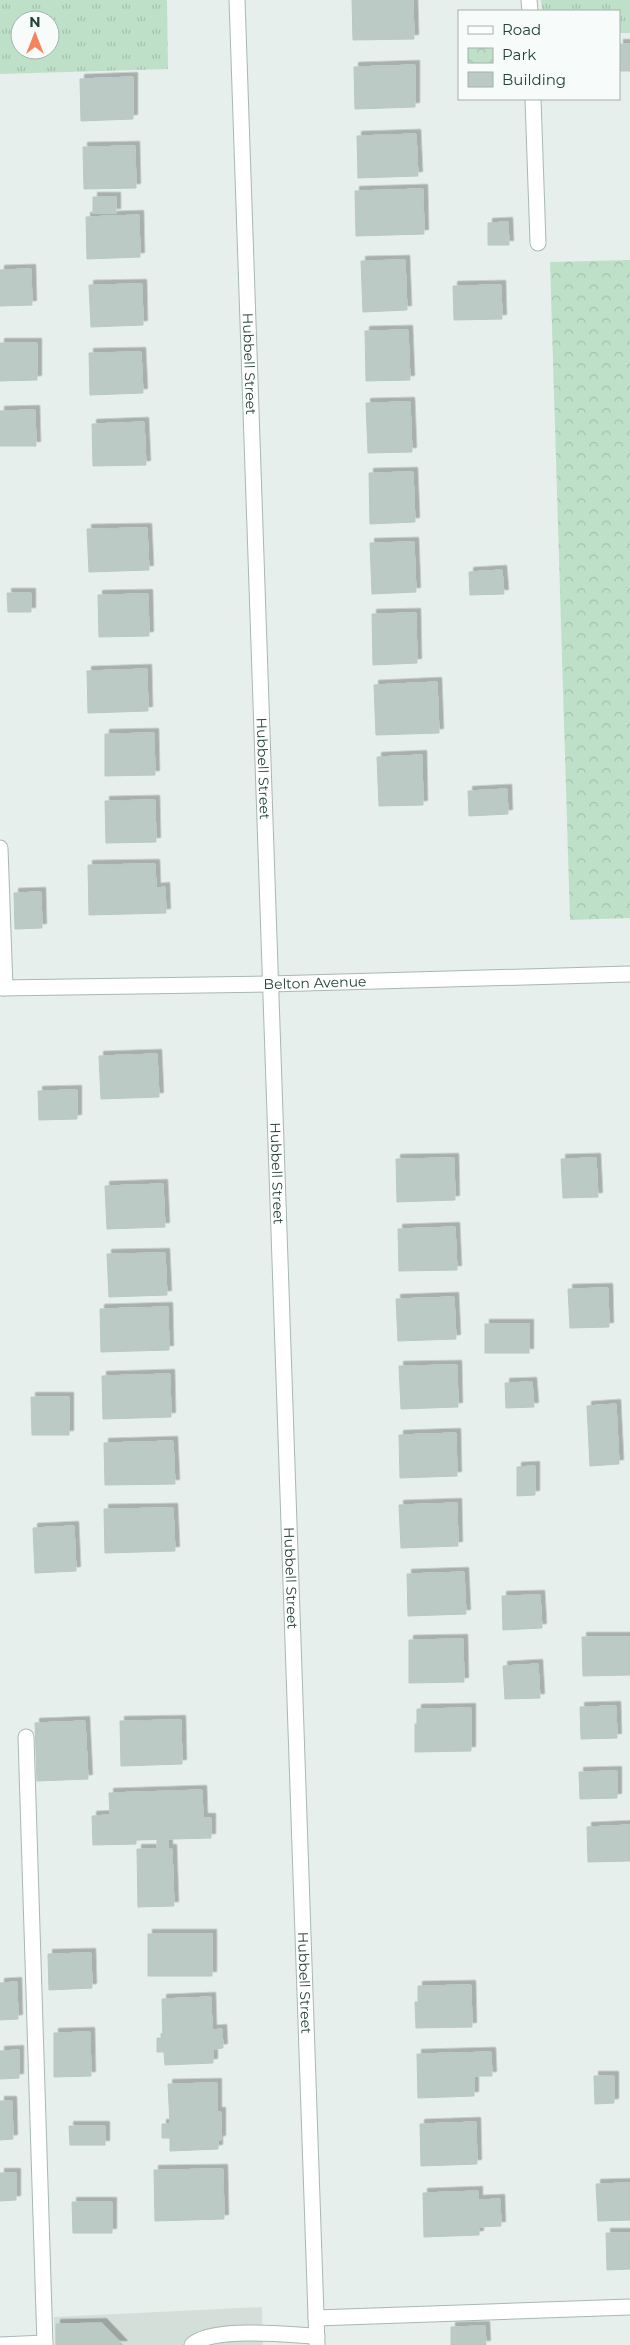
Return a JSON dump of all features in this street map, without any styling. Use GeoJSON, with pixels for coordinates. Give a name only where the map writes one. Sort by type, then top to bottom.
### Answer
{"type":"FeatureCollection","features":[{"type":"Feature","properties":{"kind":"street","name":"Hubbell Street"},"geometry":{"type":"LineString","coordinates":[[237,0],[317,2340]]}},
{"type":"Feature","properties":{"kind":"street"},"geometry":{"type":"LineString","coordinates":[[533,100],[538,243]]}},
{"type":"Feature","properties":{"kind":"street"},"geometry":{"type":"LineString","coordinates":[[0,848],[2,988]]}},
{"type":"Feature","properties":{"kind":"street","name":"Belton Avenue"},"geometry":{"type":"LineString","coordinates":[[2,988],[270,984],[630,974]]}},
{"type":"Feature","properties":{"kind":"street"},"geometry":{"type":"LineString","coordinates":[[0,2344],[45,2344],[26,1737]]}},
{"type":"Feature","properties":{"kind":"street"},"geometry":{"type":"LineString","coordinates":[[316,2318],[630,2307]]}},
{"type":"Feature","properties":{"kind":"street"},"geometry":{"type":"LineString","coordinates":[[192,2345],[222,2333],[242,2339],[317,2340]]}},
{"type":"Feature","properties":{"kind":"shaded area"},"geometry":{"type":"Polygon","coordinates":[[[262,2307],[263,2345],[55,2345],[54,2317],[262,2307]]]}},
{"type":"Feature","properties":{"kind":"green space"},"geometry":{"type":"Polygon","coordinates":[[[0,0],[167,0],[168,69],[0,74],[0,0]]]}},
{"type":"Feature","properties":{"kind":"green space"},"geometry":{"type":"Polygon","coordinates":[[[541,0],[630,0],[630,33],[620,33],[620,10],[542,10],[541,0]]]}},
{"type":"Feature","properties":{"kind":"green space"},"geometry":{"type":"Polygon","coordinates":[[[630,260],[630,918],[570,920],[550,262],[630,260]]]}},
{"type":"Feature","properties":{"kind":"building"},"geometry":{"type":"Polygon","coordinates":[[[352,0],[413,0],[414,39],[353,40],[352,0]]]}},
{"type":"Feature","properties":{"kind":"building"},"geometry":{"type":"Polygon","coordinates":[[[620,44],[630,44],[630,71],[620,71],[620,44]]]}},
{"type":"Feature","properties":{"kind":"building"},"geometry":{"type":"Polygon","coordinates":[[[415,65],[415,107],[355,109],[354,67],[415,65]]]}},
{"type":"Feature","properties":{"kind":"building"},"geometry":{"type":"Polygon","coordinates":[[[133,77],[133,119],[81,121],[80,79],[133,77]]]}},
{"type":"Feature","properties":{"kind":"building"},"geometry":{"type":"Polygon","coordinates":[[[416,134],[418,176],[358,178],[357,136],[416,134]]]}},
{"type":"Feature","properties":{"kind":"building"},"geometry":{"type":"Polygon","coordinates":[[[135,146],[136,188],[84,189],[83,147],[135,146]]]}},
{"type":"Feature","properties":{"kind":"building"},"geometry":{"type":"Polygon","coordinates":[[[423,189],[424,234],[356,236],[355,191],[423,189]]]}},
{"type":"Feature","properties":{"kind":"building"},"geometry":{"type":"Polygon","coordinates":[[[93,197],[116,197],[116,213],[93,213],[93,197]]]}},
{"type":"Feature","properties":{"kind":"building"},"geometry":{"type":"Polygon","coordinates":[[[139,215],[140,257],[87,259],[86,217],[139,215]]]}},
{"type":"Feature","properties":{"kind":"building"},"geometry":{"type":"Polygon","coordinates":[[[508,222],[509,245],[488,245],[488,223],[508,222]]]}},
{"type":"Feature","properties":{"kind":"building"},"geometry":{"type":"Polygon","coordinates":[[[405,260],[407,310],[363,312],[361,261],[405,260]]]}},
{"type":"Feature","properties":{"kind":"building"},"geometry":{"type":"Polygon","coordinates":[[[31,269],[32,305],[0,306],[0,270],[31,269]]]}},
{"type":"Feature","properties":{"kind":"building"},"geometry":{"type":"Polygon","coordinates":[[[142,284],[143,325],[91,327],[89,285],[142,284]]]}},
{"type":"Feature","properties":{"kind":"building"},"geometry":{"type":"Polygon","coordinates":[[[501,285],[502,319],[454,320],[453,286],[501,285]]]}},
{"type":"Feature","properties":{"kind":"building"},"geometry":{"type":"Polygon","coordinates":[[[408,330],[410,380],[366,381],[365,331],[408,330]]]}},
{"type":"Feature","properties":{"kind":"building"},"geometry":{"type":"Polygon","coordinates":[[[0,343],[37,343],[37,380],[0,381],[0,343]]]}},
{"type":"Feature","properties":{"kind":"building"},"geometry":{"type":"Polygon","coordinates":[[[141,352],[143,393],[90,395],[89,353],[141,352]]]}},
{"type":"Feature","properties":{"kind":"building"},"geometry":{"type":"Polygon","coordinates":[[[410,402],[412,452],[368,453],[366,403],[410,402]]]}},
{"type":"Feature","properties":{"kind":"building"},"geometry":{"type":"Polygon","coordinates":[[[35,410],[36,446],[0,446],[0,411],[35,410]]]}},
{"type":"Feature","properties":{"kind":"building"},"geometry":{"type":"Polygon","coordinates":[[[144,422],[146,465],[93,466],[92,424],[144,422]]]}},
{"type":"Feature","properties":{"kind":"building"},"geometry":{"type":"Polygon","coordinates":[[[413,472],[415,522],[370,524],[369,473],[413,472]]]}},
{"type":"Feature","properties":{"kind":"building"},"geometry":{"type":"Polygon","coordinates":[[[147,528],[149,570],[89,572],[87,529],[147,528]]]}},
{"type":"Feature","properties":{"kind":"building"},"geometry":{"type":"Polygon","coordinates":[[[414,542],[416,592],[372,594],[370,543],[414,542]]]}},
{"type":"Feature","properties":{"kind":"building"},"geometry":{"type":"Polygon","coordinates":[[[502,570],[504,594],[470,595],[469,572],[502,570]]]}},
{"type":"Feature","properties":{"kind":"building"},"geometry":{"type":"Polygon","coordinates":[[[7,593],[31,593],[31,612],[8,612],[7,593]]]}},
{"type":"Feature","properties":{"kind":"building"},"geometry":{"type":"Polygon","coordinates":[[[148,594],[149,636],[99,637],[98,595],[148,594]]]}},
{"type":"Feature","properties":{"kind":"building"},"geometry":{"type":"Polygon","coordinates":[[[416,613],[417,663],[373,665],[372,614],[416,613]]]}},
{"type":"Feature","properties":{"kind":"building"},"geometry":{"type":"Polygon","coordinates":[[[147,669],[148,711],[88,713],[87,671],[147,669]]]}},
{"type":"Feature","properties":{"kind":"building"},"geometry":{"type":"Polygon","coordinates":[[[437,682],[439,733],[376,735],[374,685],[437,682]]]}},
{"type":"Feature","properties":{"kind":"building"},"geometry":{"type":"Polygon","coordinates":[[[154,733],[155,775],[105,776],[105,734],[154,733]]]}},
{"type":"Feature","properties":{"kind":"building"},"geometry":{"type":"Polygon","coordinates":[[[422,755],[423,805],[379,806],[377,757],[422,755]]]}},
{"type":"Feature","properties":{"kind":"building"},"geometry":{"type":"Polygon","coordinates":[[[507,789],[508,814],[469,816],[468,791],[507,789]]]}},
{"type":"Feature","properties":{"kind":"building"},"geometry":{"type":"Polygon","coordinates":[[[155,800],[156,842],[106,843],[105,801],[155,800]]]}},
{"type":"Feature","properties":{"kind":"building"},"geometry":{"type":"Polygon","coordinates":[[[155,864],[156,888],[165,887],[166,913],[89,915],[88,865],[155,864]]]}},
{"type":"Feature","properties":{"kind":"building"},"geometry":{"type":"Polygon","coordinates":[[[41,892],[42,928],[15,929],[14,893],[41,892]]]}},
{"type":"Feature","properties":{"kind":"building"},"geometry":{"type":"Polygon","coordinates":[[[157,1054],[159,1097],[101,1099],[99,1056],[157,1054]]]}},
{"type":"Feature","properties":{"kind":"building"},"geometry":{"type":"Polygon","coordinates":[[[77,1090],[77,1119],[39,1120],[38,1091],[77,1090]]]}},
{"type":"Feature","properties":{"kind":"building"},"geometry":{"type":"Polygon","coordinates":[[[454,1158],[455,1200],[397,1202],[396,1159],[454,1158]]]}},
{"type":"Feature","properties":{"kind":"building"},"geometry":{"type":"Polygon","coordinates":[[[596,1158],[598,1197],[563,1198],[561,1159],[596,1158]]]}},
{"type":"Feature","properties":{"kind":"building"},"geometry":{"type":"Polygon","coordinates":[[[163,1184],[165,1227],[107,1229],[105,1186],[163,1184]]]}},
{"type":"Feature","properties":{"kind":"building"},"geometry":{"type":"Polygon","coordinates":[[[455,1227],[457,1270],[399,1271],[398,1229],[455,1227]]]}},
{"type":"Feature","properties":{"kind":"building"},"geometry":{"type":"Polygon","coordinates":[[[165,1253],[167,1295],[109,1297],[107,1254],[165,1253]]]}},
{"type":"Feature","properties":{"kind":"building"},"geometry":{"type":"Polygon","coordinates":[[[608,1288],[609,1327],[570,1328],[568,1289],[608,1288]]]}},
{"type":"Feature","properties":{"kind":"building"},"geometry":{"type":"Polygon","coordinates":[[[454,1297],[456,1339],[398,1341],[396,1299],[454,1297]]]}},
{"type":"Feature","properties":{"kind":"building"},"geometry":{"type":"Polygon","coordinates":[[[168,1307],[169,1350],[101,1352],[100,1309],[168,1307]]]}},
{"type":"Feature","properties":{"kind":"building"},"geometry":{"type":"Polygon","coordinates":[[[485,1324],[529,1324],[529,1353],[485,1353],[485,1324]]]}},
{"type":"Feature","properties":{"kind":"building"},"geometry":{"type":"Polygon","coordinates":[[[457,1365],[458,1407],[401,1409],[399,1366],[457,1365]]]}},
{"type":"Feature","properties":{"kind":"building"},"geometry":{"type":"Polygon","coordinates":[[[170,1374],[171,1417],[103,1419],[102,1376],[170,1374]]]}},
{"type":"Feature","properties":{"kind":"building"},"geometry":{"type":"Polygon","coordinates":[[[532,1382],[534,1407],[506,1408],[505,1383],[532,1382]]]}},
{"type":"Feature","properties":{"kind":"building"},"geometry":{"type":"Polygon","coordinates":[[[31,1397],[69,1397],[69,1435],[32,1435],[31,1397]]]}},
{"type":"Feature","properties":{"kind":"building"},"geometry":{"type":"Polygon","coordinates":[[[616,1404],[619,1464],[590,1466],[587,1406],[616,1404]]]}},
{"type":"Feature","properties":{"kind":"building"},"geometry":{"type":"Polygon","coordinates":[[[456,1433],[457,1476],[400,1478],[399,1435],[456,1433]]]}},
{"type":"Feature","properties":{"kind":"building"},"geometry":{"type":"Polygon","coordinates":[[[173,1441],[175,1484],[105,1485],[104,1443],[173,1441]]]}},
{"type":"Feature","properties":{"kind":"building"},"geometry":{"type":"Polygon","coordinates":[[[535,1466],[535,1495],[517,1496],[517,1467],[535,1466]]]}},
{"type":"Feature","properties":{"kind":"building"},"geometry":{"type":"Polygon","coordinates":[[[457,1503],[458,1546],[401,1548],[399,1505],[457,1503]]]}},
{"type":"Feature","properties":{"kind":"building"},"geometry":{"type":"Polygon","coordinates":[[[173,1508],[175,1551],[105,1553],[104,1509],[173,1508]]]}},
{"type":"Feature","properties":{"kind":"building"},"geometry":{"type":"Polygon","coordinates":[[[74,1526],[76,1571],[35,1573],[33,1528],[74,1526]]]}},
{"type":"Feature","properties":{"kind":"building"},"geometry":{"type":"Polygon","coordinates":[[[464,1572],[466,1614],[408,1616],[407,1574],[464,1572]]]}},
{"type":"Feature","properties":{"kind":"building"},"geometry":{"type":"Polygon","coordinates":[[[540,1595],[542,1628],[503,1630],[502,1596],[540,1595]]]}},
{"type":"Feature","properties":{"kind":"building"},"geometry":{"type":"Polygon","coordinates":[[[582,1637],[630,1637],[630,1675],[583,1676],[582,1637]]]}},
{"type":"Feature","properties":{"kind":"building"},"geometry":{"type":"Polygon","coordinates":[[[463,1639],[464,1682],[409,1683],[409,1640],[463,1639]]]}},
{"type":"Feature","properties":{"kind":"building"},"geometry":{"type":"Polygon","coordinates":[[[538,1664],[540,1698],[505,1699],[503,1666],[538,1664]]]}},
{"type":"Feature","properties":{"kind":"building"},"geometry":{"type":"Polygon","coordinates":[[[616,1706],[617,1738],[581,1739],[580,1707],[616,1706]]]}},
{"type":"Feature","properties":{"kind":"building"},"geometry":{"type":"Polygon","coordinates":[[[471,1708],[471,1751],[415,1752],[417,1709],[471,1708]]]}},
{"type":"Feature","properties":{"kind":"building"},"geometry":{"type":"Polygon","coordinates":[[[181,1720],[182,1764],[121,1766],[120,1721],[181,1720]]]}},
{"type":"Feature","properties":{"kind":"building"},"geometry":{"type":"Polygon","coordinates":[[[85,1721],[88,1779],[37,1781],[35,1723],[85,1721]]]}},
{"type":"Feature","properties":{"kind":"building"},"geometry":{"type":"Polygon","coordinates":[[[617,1771],[617,1798],[580,1799],[579,1772],[617,1771]]]}},
{"type":"Feature","properties":{"kind":"building"},"geometry":{"type":"Polygon","coordinates":[[[202,1790],[203,1818],[211,1818],[211,1838],[136,1840],[136,1844],[93,1845],[92,1816],[110,1815],[109,1793],[202,1790]]]}},
{"type":"Feature","properties":{"kind":"building"},"geometry":{"type":"Polygon","coordinates":[[[630,1825],[630,1861],[588,1862],[587,1827],[630,1825]]]}},
{"type":"Feature","properties":{"kind":"building"},"geometry":{"type":"Polygon","coordinates":[[[157,1840],[168,1840],[168,1849],[172,1849],[174,1906],[138,1907],[137,1849],[157,1849],[157,1840]]]}},
{"type":"Feature","properties":{"kind":"building"},"geometry":{"type":"Polygon","coordinates":[[[148,1934],[212,1934],[212,1976],[148,1976],[148,1934]]]}},
{"type":"Feature","properties":{"kind":"building"},"geometry":{"type":"Polygon","coordinates":[[[91,1953],[92,1988],[49,1990],[48,1954],[91,1953]]]}},
{"type":"Feature","properties":{"kind":"building"},"geometry":{"type":"Polygon","coordinates":[[[17,1982],[18,2019],[0,2020],[0,1983],[17,1982]]]}},
{"type":"Feature","properties":{"kind":"building"},"geometry":{"type":"Polygon","coordinates":[[[471,1985],[472,2027],[416,2028],[415,2002],[418,2002],[418,1986],[471,1985]]]}},
{"type":"Feature","properties":{"kind":"building"},"geometry":{"type":"Polygon","coordinates":[[[211,1997],[212,2030],[222,2029],[223,2048],[213,2049],[213,2063],[165,2065],[164,2052],[157,2052],[157,2038],[163,2038],[162,1999],[211,1997]]]}},
{"type":"Feature","properties":{"kind":"building"},"geometry":{"type":"Polygon","coordinates":[[[90,2032],[91,2076],[54,2077],[54,2033],[90,2032]]]}},
{"type":"Feature","properties":{"kind":"building"},"geometry":{"type":"Polygon","coordinates":[[[19,2050],[19,2078],[0,2079],[0,2051],[19,2050]]]}},
{"type":"Feature","properties":{"kind":"building"},"geometry":{"type":"Polygon","coordinates":[[[491,2052],[492,2076],[474,2076],[474,2096],[418,2098],[417,2054],[491,2052]]]}},
{"type":"Feature","properties":{"kind":"building"},"geometry":{"type":"Polygon","coordinates":[[[594,2076],[614,2076],[614,2103],[595,2104],[594,2076]]]}},
{"type":"Feature","properties":{"kind":"building"},"geometry":{"type":"Polygon","coordinates":[[[217,2083],[217,2112],[221,2112],[221,2140],[218,2140],[218,2149],[170,2151],[170,2138],[162,2138],[162,2124],[170,2124],[168,2084],[217,2083]]]}},
{"type":"Feature","properties":{"kind":"building"},"geometry":{"type":"Polygon","coordinates":[[[0,2101],[12,2101],[13,2139],[0,2140],[0,2101]]]}},
{"type":"Feature","properties":{"kind":"building"},"geometry":{"type":"Polygon","coordinates":[[[476,2122],[477,2164],[421,2166],[420,2124],[476,2122]]]}},
{"type":"Feature","properties":{"kind":"building"},"geometry":{"type":"Polygon","coordinates":[[[69,2126],[105,2126],[105,2145],[70,2145],[69,2126]]]}},
{"type":"Feature","properties":{"kind":"building"},"geometry":{"type":"Polygon","coordinates":[[[223,2169],[224,2219],[155,2221],[154,2170],[223,2169]]]}},
{"type":"Feature","properties":{"kind":"building"},"geometry":{"type":"Polygon","coordinates":[[[0,2173],[16,2173],[16,2200],[0,2201],[0,2173]]]}},
{"type":"Feature","properties":{"kind":"building"},"geometry":{"type":"Polygon","coordinates":[[[630,2183],[630,2220],[598,2221],[596,2184],[630,2183]]]}},
{"type":"Feature","properties":{"kind":"building"},"geometry":{"type":"Polygon","coordinates":[[[478,2191],[478,2200],[500,2199],[501,2226],[479,2227],[479,2235],[424,2237],[423,2193],[478,2191]]]}},
{"type":"Feature","properties":{"kind":"building"},"geometry":{"type":"Polygon","coordinates":[[[72,2202],[112,2202],[112,2233],[73,2233],[72,2202]]]}},
{"type":"Feature","properties":{"kind":"building"},"geometry":{"type":"Polygon","coordinates":[[[606,2233],[630,2233],[630,2269],[607,2270],[606,2233]]]}},
{"type":"Feature","properties":{"kind":"building"},"geometry":{"type":"Polygon","coordinates":[[[102,2323],[123,2345],[56,2345],[56,2324],[102,2323]]]}},
{"type":"Feature","properties":{"kind":"building"},"geometry":{"type":"Polygon","coordinates":[[[485,2326],[486,2345],[451,2345],[451,2327],[485,2326]]]}}]}
